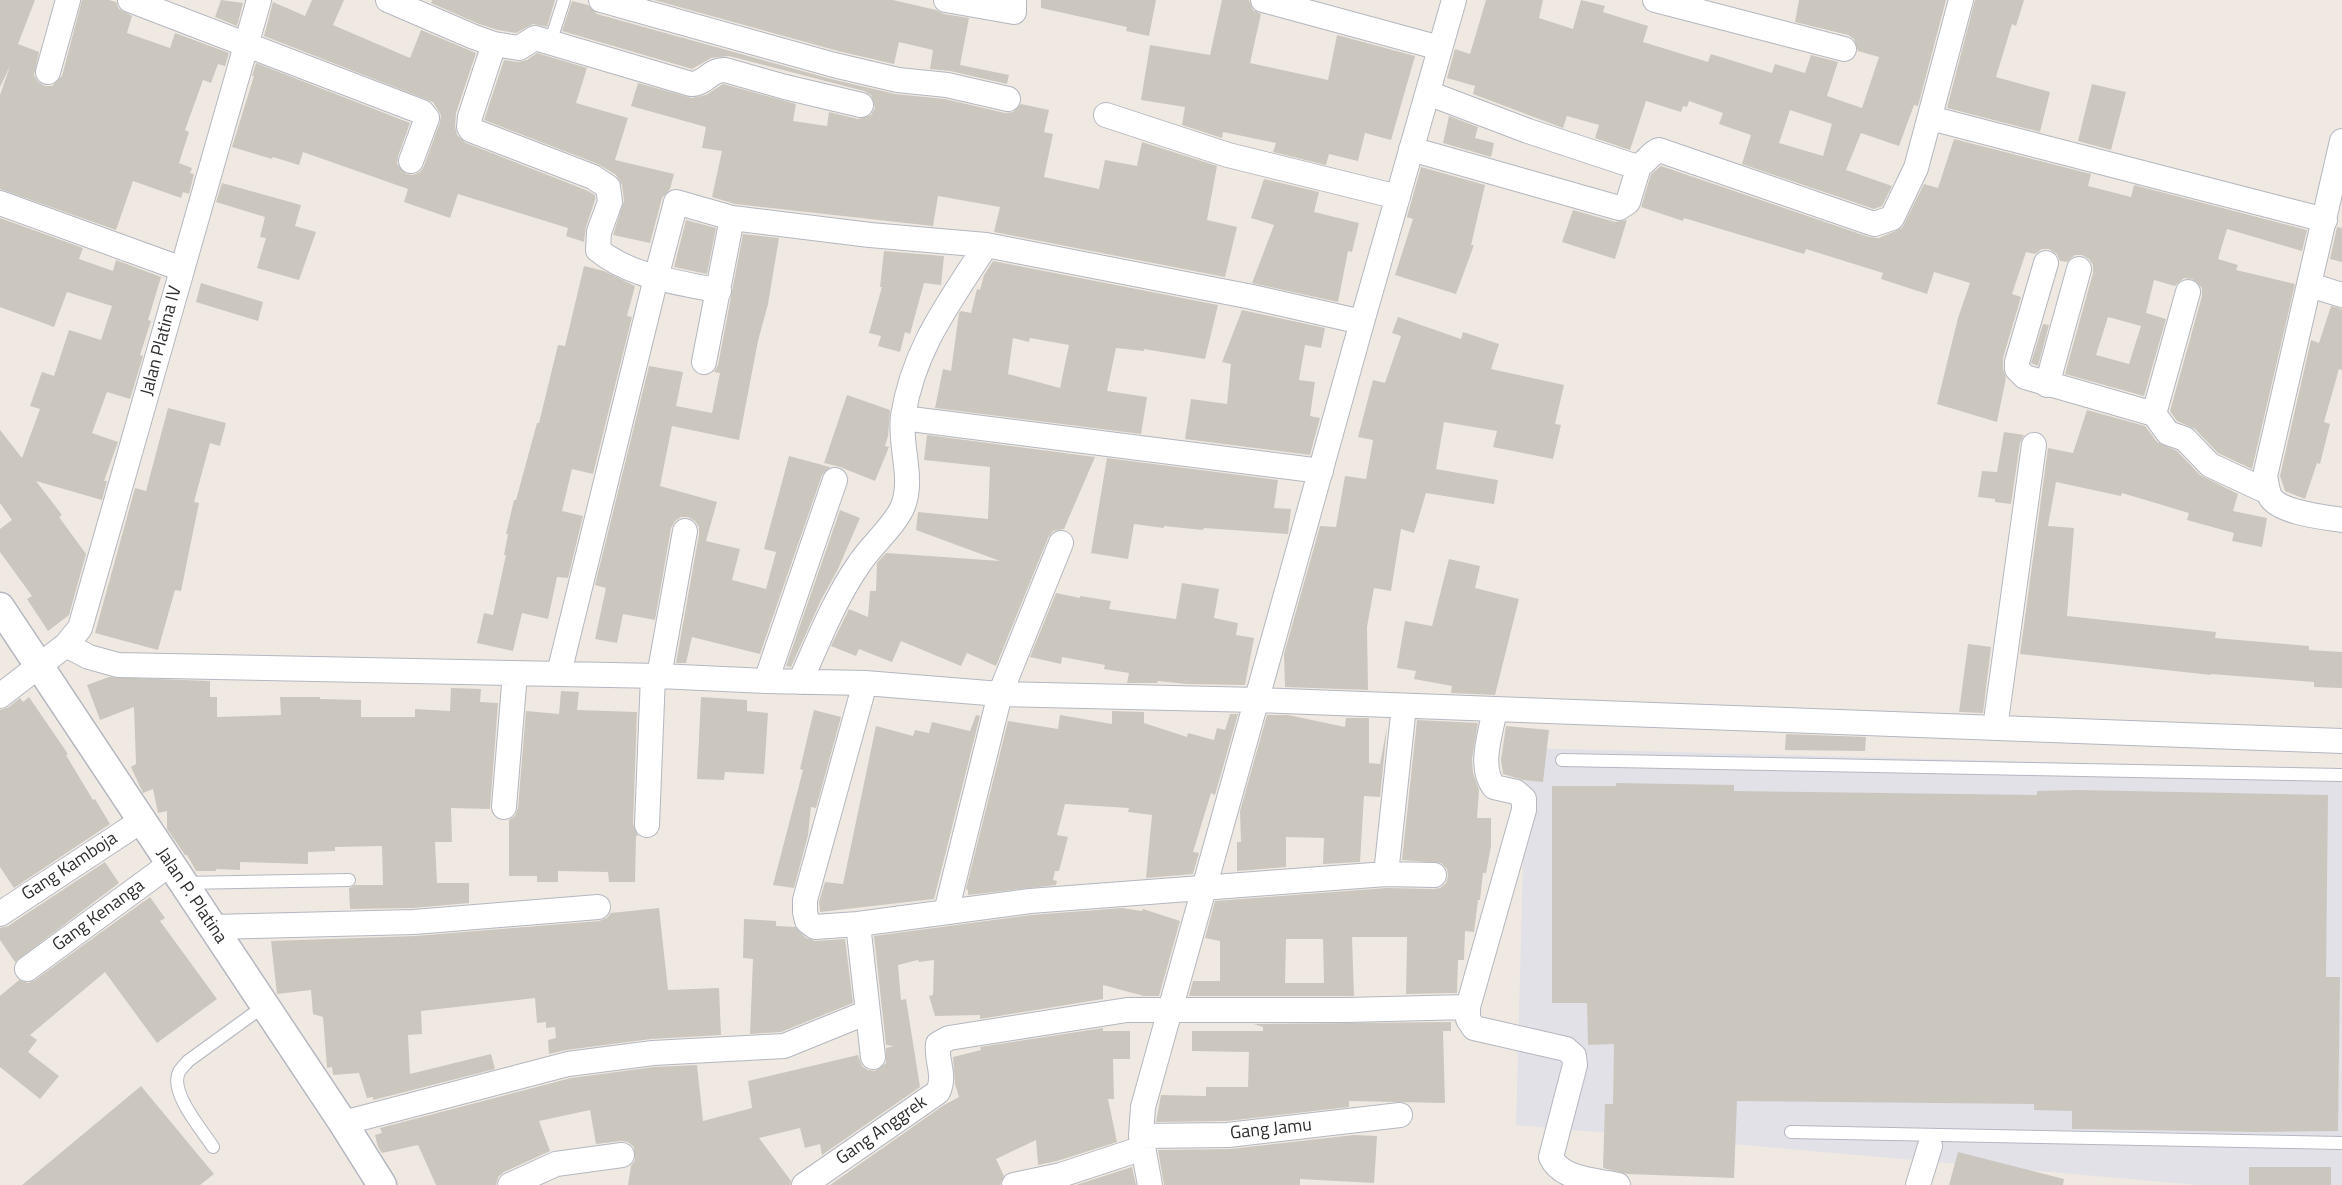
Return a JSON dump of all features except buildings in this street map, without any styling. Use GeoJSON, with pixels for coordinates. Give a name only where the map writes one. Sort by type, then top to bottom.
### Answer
{"type":"FeatureCollection","features":[{"type":"Feature","properties":{"kind":"street"},"geometry":{"type":"LineString","coordinates":[[48,72],[68,0]]}},
{"type":"Feature","properties":{"kind":"street"},"geometry":{"type":"LineString","coordinates":[[130,0],[426,114],[425,125],[411,161]]}},
{"type":"Feature","properties":{"kind":"street","name":"Jalan Platina IV"},"geometry":{"type":"LineString","coordinates":[[0,696],[66,645],[80,628],[135,442],[259,0]]}},
{"type":"Feature","properties":{"kind":"street"},"geometry":{"type":"LineString","coordinates":[[388,0],[494,44],[519,48],[536,38],[691,84],[702,82],[719,69],[861,105]]}},
{"type":"Feature","properties":{"kind":"street"},"geometry":{"type":"LineString","coordinates":[[601,0],[834,65],[898,80],[947,85],[1008,99]]}},
{"type":"Feature","properties":{"kind":"street"},"geometry":{"type":"LineString","coordinates":[[946,0],[1014,12],[1014,0]]}},
{"type":"Feature","properties":{"kind":"street"},"geometry":{"type":"LineString","coordinates":[[1263,0],[1440,48]]}},
{"type":"Feature","properties":{"kind":"street"},"geometry":{"type":"LineString","coordinates":[[1150,1185],[1142,1142],[1143,1107],[1454,0]]}},
{"type":"Feature","properties":{"kind":"street"},"geometry":{"type":"LineString","coordinates":[[1656,0],[1844,49]]}},
{"type":"Feature","properties":{"kind":"street"},"geometry":{"type":"LineString","coordinates":[[1412,149],[1619,208],[1628,202],[1639,166],[1653,152],[1659,150],[1874,224],[1892,218],[1916,168],[1960,0]]}},
{"type":"Feature","properties":{"kind":"street"},"geometry":{"type":"LineString","coordinates":[[494,44],[470,117],[469,127],[593,177],[608,187],[610,202],[599,232],[598,250],[612,261],[656,278],[719,291]]}},
{"type":"Feature","properties":{"kind":"street"},"geometry":{"type":"LineString","coordinates":[[1428,93],[1528,131],[1639,166]]}},
{"type":"Feature","properties":{"kind":"street"},"geometry":{"type":"LineString","coordinates":[[1106,115],[1228,155],[1398,197]]}},
{"type":"Feature","properties":{"kind":"street"},"geometry":{"type":"LineString","coordinates":[[1930,118],[2325,220]]}},
{"type":"Feature","properties":{"kind":"street"},"geometry":{"type":"LineString","coordinates":[[2341,152],[2265,476],[2272,501],[2290,510],[2342,520]]}},
{"type":"Feature","properties":{"kind":"street"},"geometry":{"type":"LineString","coordinates":[[560,674],[676,202],[732,218],[870,235],[986,245],[1252,297],[1362,322]]}},
{"type":"Feature","properties":{"kind":"street"},"geometry":{"type":"LineString","coordinates":[[0,203],[182,268]]}},
{"type":"Feature","properties":{"kind":"street"},"geometry":{"type":"LineString","coordinates":[[704,362],[732,218]]}},
{"type":"Feature","properties":{"kind":"street"},"geometry":{"type":"LineString","coordinates":[[800,682],[836,603],[853,574],[902,509],[907,496],[903,418],[913,374],[931,330],[986,245]]}},
{"type":"Feature","properties":{"kind":"street"},"geometry":{"type":"LineString","coordinates":[[2046,263],[2017,362],[2017,369],[2025,377],[2154,414],[2168,433],[2184,439],[2210,465],[2268,492]]}},
{"type":"Feature","properties":{"kind":"street"},"geometry":{"type":"LineString","coordinates":[[2047,384],[2079,269]]}},
{"type":"Feature","properties":{"kind":"street"},"geometry":{"type":"LineString","coordinates":[[2310,285],[2342,295]]}},
{"type":"Feature","properties":{"kind":"street"},"geometry":{"type":"LineString","coordinates":[[2154,414],[2187,292]]}},
{"type":"Feature","properties":{"kind":"street"},"geometry":{"type":"LineString","coordinates":[[903,418],[1321,471]]}},
{"type":"Feature","properties":{"kind":"street"},"geometry":{"type":"LineString","coordinates":[[1995,728],[2034,445]]}},
{"type":"Feature","properties":{"kind":"street"},"geometry":{"type":"LineString","coordinates":[[766,681],[835,480]]}},
{"type":"Feature","properties":{"kind":"street"},"geometry":{"type":"LineString","coordinates":[[647,825],[656,676],[684,531]]}},
{"type":"Feature","properties":{"kind":"street"},"geometry":{"type":"LineString","coordinates":[[946,912],[999,694],[1061,543]]}},
{"type":"Feature","properties":{"kind":"street","name":"Jalan P. Platina"},"geometry":{"type":"LineString","coordinates":[[0,607],[382,1185]]}},
{"type":"Feature","properties":{"kind":"street"},"geometry":{"type":"LineString","coordinates":[[66,645],[89,657],[118,665],[656,676],[865,683],[999,694],[1257,700],[2342,741]]}},
{"type":"Feature","properties":{"kind":"street"},"geometry":{"type":"LineString","coordinates":[[504,807],[515,673]]}},
{"type":"Feature","properties":{"kind":"street"},"geometry":{"type":"LineString","coordinates":[[865,683],[806,900],[807,921],[815,927],[858,924],[1030,901],[1386,874],[1434,875]]}},
{"type":"Feature","properties":{"kind":"street"},"geometry":{"type":"LineString","coordinates":[[1386,874],[1404,706]]}},
{"type":"Feature","properties":{"kind":"street"},"geometry":{"type":"LineString","coordinates":[[1495,709],[1486,767],[1488,779],[1494,787],[1516,792],[1524,800],[1524,810],[1468,1007],[1468,1019],[1474,1028],[1566,1049],[1574,1056],[1575,1065],[1551,1157],[1555,1166],[1565,1173],[1618,1185]]}},
{"type":"Feature","properties":{"kind":"street","name":"Gang Kamboja"},"geometry":{"type":"LineString","coordinates":[[0,914],[141,821]]}},
{"type":"Feature","properties":{"kind":"street","name":"Gang Kenanga"},"geometry":{"type":"LineString","coordinates":[[27,969],[176,873]]}},
{"type":"Feature","properties":{"kind":"street"},"geometry":{"type":"LineString","coordinates":[[213,927],[414,922],[598,907]]}},
{"type":"Feature","properties":{"kind":"street"},"geometry":{"type":"LineString","coordinates":[[858,924],[873,1057]]}},
{"type":"Feature","properties":{"kind":"street"},"geometry":{"type":"LineString","coordinates":[[1170,1011],[1468,1007]]}},
{"type":"Feature","properties":{"kind":"street","name":"Gang Anggrek"},"geometry":{"type":"LineString","coordinates":[[804,1185],[938,1092],[942,1075],[937,1058],[938,1044],[949,1038],[1127,1010],[1170,1011]]}},
{"type":"Feature","properties":{"kind":"street"},"geometry":{"type":"LineString","coordinates":[[343,1123],[568,1064],[653,1053],[784,1046],[868,1012]]}},
{"type":"Feature","properties":{"kind":"street","name":"Gang Jamu"},"geometry":{"type":"LineString","coordinates":[[1014,1185],[1060,1175],[1142,1142],[1228,1135],[1400,1115]]}},
{"type":"Feature","properties":{"kind":"street"},"geometry":{"type":"LineString","coordinates":[[1918,1185],[1930,1146]]}},
{"type":"Feature","properties":{"kind":"street"},"geometry":{"type":"LineString","coordinates":[[510,1185],[556,1164],[622,1155]]}},
{"type":"Feature","properties":{"kind":"lane"},"geometry":{"type":"LineString","coordinates":[[550,43],[564,0]]}},
{"type":"Feature","properties":{"kind":"lane"},"geometry":{"type":"LineString","coordinates":[[1562,760],[2342,775]]}},
{"type":"Feature","properties":{"kind":"lane"},"geometry":{"type":"LineString","coordinates":[[176,873],[349,880]]}},
{"type":"Feature","properties":{"kind":"lane"},"geometry":{"type":"LineString","coordinates":[[213,1147],[182,1099],[177,1087],[178,1072],[188,1061],[264,1006]]}},
{"type":"Feature","properties":{"kind":"lane"},"geometry":{"type":"LineString","coordinates":[[1791,1132],[2342,1143]]}},
{"type":"Feature","properties":{"kind":"shaded area"},"geometry":{"type":"Polygon","coordinates":[[[1526,748],[2342,770],[2342,1185],[2198,1185],[1516,1125],[1526,748]]]}}]}
